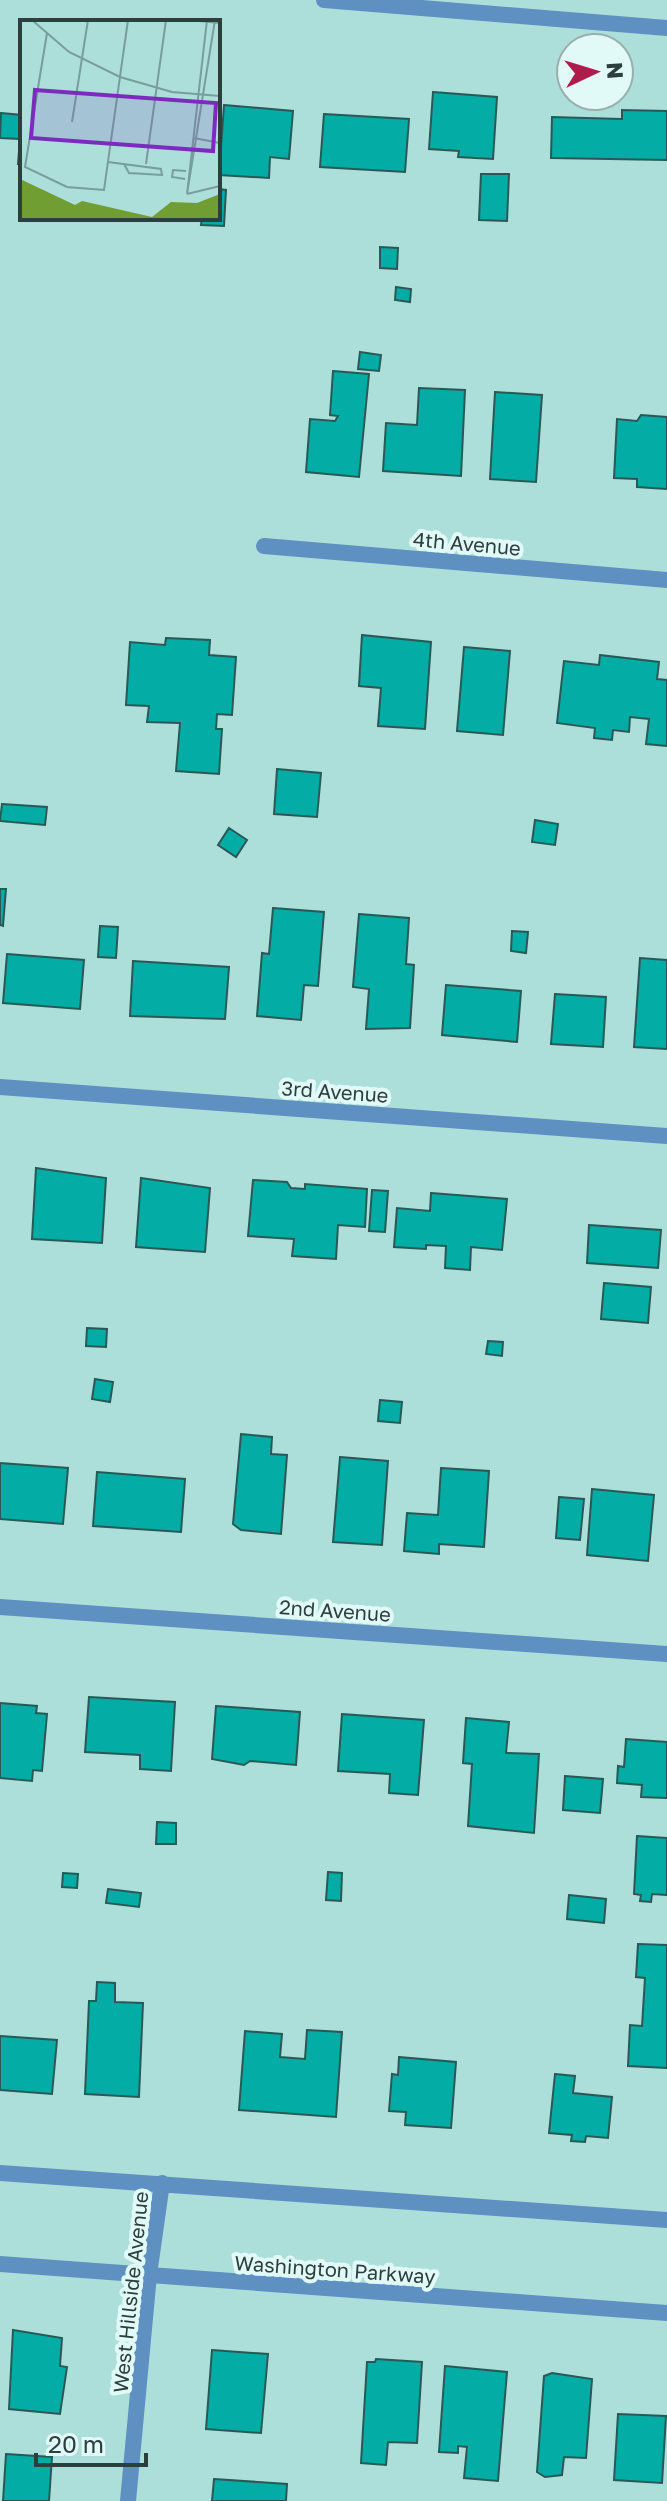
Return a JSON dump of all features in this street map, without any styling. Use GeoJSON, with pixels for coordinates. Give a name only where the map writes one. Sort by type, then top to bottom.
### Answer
{"type":"FeatureCollection","features":[{"type":"Feature","properties":{"kind":"street"},"geometry":{"type":"LineString","coordinates":[[324,0],[667,28]]}},
{"type":"Feature","properties":{"kind":"street","name":"4th Avenue"},"geometry":{"type":"LineString","coordinates":[[264,546],[667,580]]}},
{"type":"Feature","properties":{"kind":"street","name":"3rd Avenue"},"geometry":{"type":"LineString","coordinates":[[0,1087],[667,1136]]}},
{"type":"Feature","properties":{"kind":"street","name":"2nd Avenue"},"geometry":{"type":"LineString","coordinates":[[0,1607],[667,1654]]}},
{"type":"Feature","properties":{"kind":"street"},"geometry":{"type":"LineString","coordinates":[[0,2173],[667,2220]]}},
{"type":"Feature","properties":{"kind":"street","name":"West Hillside Avenue"},"geometry":{"type":"LineString","coordinates":[[128,2501],[149,2275],[162,2183]]}},
{"type":"Feature","properties":{"kind":"street","name":"Washington Parkway"},"geometry":{"type":"LineString","coordinates":[[0,2264],[667,2313]]}},
{"type":"Feature","properties":{"kind":"building"},"geometry":{"type":"Polygon","coordinates":[[[433,92],[497,97],[493,159],[458,157],[459,151],[429,149],[433,92]]]}},
{"type":"Feature","properties":{"kind":"building"},"geometry":{"type":"Polygon","coordinates":[[[224,105],[293,111],[289,159],[270,157],[269,178],[220,175],[224,105]]]}},
{"type":"Feature","properties":{"kind":"building"},"geometry":{"type":"Polygon","coordinates":[[[667,111],[667,160],[551,158],[552,117],[622,119],[622,112],[667,111]]]}},
{"type":"Feature","properties":{"kind":"building"},"geometry":{"type":"Polygon","coordinates":[[[1,113],[20,115],[20,139],[0,138],[1,113]]]}},
{"type":"Feature","properties":{"kind":"building"},"geometry":{"type":"Polygon","coordinates":[[[324,114],[409,119],[405,172],[320,167],[324,114]]]}},
{"type":"Feature","properties":{"kind":"building"},"geometry":{"type":"Polygon","coordinates":[[[481,174],[509,174],[507,221],[479,220],[481,174]]]}},
{"type":"Feature","properties":{"kind":"building"},"geometry":{"type":"Polygon","coordinates":[[[220,189],[226,190],[224,226],[201,225],[202,220],[220,220],[220,189]]]}},
{"type":"Feature","properties":{"kind":"building"},"geometry":{"type":"Polygon","coordinates":[[[380,247],[398,248],[397,269],[380,268],[380,247]]]}},
{"type":"Feature","properties":{"kind":"building"},"geometry":{"type":"Polygon","coordinates":[[[396,287],[411,289],[410,302],[395,300],[396,287]]]}},
{"type":"Feature","properties":{"kind":"building"},"geometry":{"type":"Polygon","coordinates":[[[360,352],[381,355],[379,371],[358,369],[360,352]]]}},
{"type":"Feature","properties":{"kind":"building"},"geometry":{"type":"Polygon","coordinates":[[[333,371],[369,374],[359,477],[306,472],[310,419],[335,421],[338,416],[330,415],[333,371]]]}},
{"type":"Feature","properties":{"kind":"building"},"geometry":{"type":"Polygon","coordinates":[[[419,388],[465,390],[461,476],[383,471],[386,423],[417,425],[419,388]]]}},
{"type":"Feature","properties":{"kind":"building"},"geometry":{"type":"Polygon","coordinates":[[[495,392],[542,395],[536,482],[490,479],[495,392]]]}},
{"type":"Feature","properties":{"kind":"building"},"geometry":{"type":"Polygon","coordinates":[[[641,415],[667,417],[667,489],[637,487],[637,479],[614,478],[617,419],[637,421],[641,415]]]}},
{"type":"Feature","properties":{"kind":"building"},"geometry":{"type":"Polygon","coordinates":[[[362,635],[431,642],[425,729],[378,726],[381,688],[359,686],[362,635]]]}},
{"type":"Feature","properties":{"kind":"building"},"geometry":{"type":"Polygon","coordinates":[[[166,638],[210,640],[209,655],[236,657],[232,715],[217,714],[216,729],[222,729],[219,774],[176,771],[180,723],[147,722],[149,706],[126,705],[130,642],[165,645],[166,638]]]}},
{"type":"Feature","properties":{"kind":"building"},"geometry":{"type":"Polygon","coordinates":[[[464,647],[510,651],[503,735],[457,731],[464,647]]]}},
{"type":"Feature","properties":{"kind":"building"},"geometry":{"type":"Polygon","coordinates":[[[600,655],[659,662],[657,679],[667,680],[667,746],[646,744],[649,719],[630,717],[629,732],[613,730],[612,740],[594,738],[595,728],[557,723],[564,661],[599,665],[600,655]]]}},
{"type":"Feature","properties":{"kind":"building"},"geometry":{"type":"Polygon","coordinates":[[[277,769],[321,773],[317,817],[274,814],[277,769]]]}},
{"type":"Feature","properties":{"kind":"building"},"geometry":{"type":"Polygon","coordinates":[[[2,804],[47,807],[45,825],[0,821],[2,804]]]}},
{"type":"Feature","properties":{"kind":"building"},"geometry":{"type":"Polygon","coordinates":[[[535,820],[558,824],[555,845],[532,842],[535,820]]]}},
{"type":"Feature","properties":{"kind":"building"},"geometry":{"type":"Polygon","coordinates":[[[229,828],[247,840],[236,857],[218,845],[229,828]]]}},
{"type":"Feature","properties":{"kind":"building"},"geometry":{"type":"Polygon","coordinates":[[[0,889],[6,889],[3,926],[0,925],[0,889]]]}},
{"type":"Feature","properties":{"kind":"building"},"geometry":{"type":"Polygon","coordinates":[[[273,908],[324,912],[318,986],[304,985],[301,1020],[257,1016],[262,953],[269,954],[273,908]]]}},
{"type":"Feature","properties":{"kind":"building"},"geometry":{"type":"Polygon","coordinates":[[[359,914],[409,918],[406,964],[414,965],[410,1028],[366,1029],[369,989],[353,987],[359,914]]]}},
{"type":"Feature","properties":{"kind":"building"},"geometry":{"type":"Polygon","coordinates":[[[100,926],[118,927],[116,958],[98,957],[100,926]]]}},
{"type":"Feature","properties":{"kind":"building"},"geometry":{"type":"Polygon","coordinates":[[[512,931],[528,932],[526,953],[511,951],[512,931]]]}},
{"type":"Feature","properties":{"kind":"building"},"geometry":{"type":"Polygon","coordinates":[[[7,954],[84,960],[80,1009],[3,1003],[7,954]]]}},
{"type":"Feature","properties":{"kind":"building"},"geometry":{"type":"Polygon","coordinates":[[[640,958],[667,960],[667,1049],[634,1047],[640,958]]]}},
{"type":"Feature","properties":{"kind":"building"},"geometry":{"type":"Polygon","coordinates":[[[133,961],[229,967],[225,1019],[130,1016],[133,961]]]}},
{"type":"Feature","properties":{"kind":"building"},"geometry":{"type":"Polygon","coordinates":[[[446,985],[521,991],[517,1042],[442,1035],[446,985]]]}},
{"type":"Feature","properties":{"kind":"building"},"geometry":{"type":"Polygon","coordinates":[[[555,994],[606,997],[603,1047],[551,1044],[555,994]]]}},
{"type":"Feature","properties":{"kind":"building"},"geometry":{"type":"Polygon","coordinates":[[[36,1168],[106,1178],[102,1243],[32,1239],[36,1168]]]}},
{"type":"Feature","properties":{"kind":"building"},"geometry":{"type":"Polygon","coordinates":[[[141,1178],[210,1188],[205,1252],[136,1247],[141,1178]]]}},
{"type":"Feature","properties":{"kind":"building"},"geometry":{"type":"Polygon","coordinates":[[[253,1180],[287,1182],[291,1188],[305,1189],[305,1184],[367,1189],[365,1227],[338,1225],[336,1259],[292,1256],[294,1239],[248,1236],[253,1180]]]}},
{"type":"Feature","properties":{"kind":"building"},"geometry":{"type":"Polygon","coordinates":[[[372,1190],[388,1191],[385,1232],[369,1231],[372,1190]]]}},
{"type":"Feature","properties":{"kind":"building"},"geometry":{"type":"Polygon","coordinates":[[[431,1193],[507,1199],[502,1250],[471,1247],[470,1270],[445,1268],[446,1246],[426,1245],[426,1249],[394,1247],[397,1208],[430,1211],[431,1193]]]}},
{"type":"Feature","properties":{"kind":"building"},"geometry":{"type":"Polygon","coordinates":[[[589,1225],[661,1230],[658,1268],[587,1263],[589,1225]]]}},
{"type":"Feature","properties":{"kind":"building"},"geometry":{"type":"Polygon","coordinates":[[[604,1283],[651,1287],[648,1323],[601,1319],[604,1283]]]}},
{"type":"Feature","properties":{"kind":"building"},"geometry":{"type":"Polygon","coordinates":[[[87,1328],[107,1329],[106,1347],[86,1346],[87,1328]]]}},
{"type":"Feature","properties":{"kind":"building"},"geometry":{"type":"Polygon","coordinates":[[[488,1341],[503,1342],[502,1356],[486,1354],[488,1341]]]}},
{"type":"Feature","properties":{"kind":"building"},"geometry":{"type":"Polygon","coordinates":[[[95,1379],[113,1382],[110,1402],[92,1399],[95,1379]]]}},
{"type":"Feature","properties":{"kind":"building"},"geometry":{"type":"Polygon","coordinates":[[[380,1400],[402,1402],[400,1423],[378,1421],[380,1400]]]}},
{"type":"Feature","properties":{"kind":"building"},"geometry":{"type":"Polygon","coordinates":[[[241,1434],[272,1437],[271,1454],[287,1455],[281,1534],[241,1530],[233,1524],[241,1434]]]}},
{"type":"Feature","properties":{"kind":"building"},"geometry":{"type":"Polygon","coordinates":[[[340,1457],[388,1461],[382,1545],[333,1542],[340,1457]]]}},
{"type":"Feature","properties":{"kind":"building"},"geometry":{"type":"Polygon","coordinates":[[[0,1463],[68,1468],[63,1524],[0,1519],[0,1463]]]}},
{"type":"Feature","properties":{"kind":"building"},"geometry":{"type":"Polygon","coordinates":[[[441,1468],[489,1471],[484,1547],[439,1544],[439,1554],[404,1551],[407,1513],[438,1515],[441,1468]]]}},
{"type":"Feature","properties":{"kind":"building"},"geometry":{"type":"Polygon","coordinates":[[[97,1472],[185,1479],[181,1532],[93,1526],[97,1472]]]}},
{"type":"Feature","properties":{"kind":"building"},"geometry":{"type":"Polygon","coordinates":[[[592,1489],[654,1495],[648,1561],[587,1555],[592,1489]]]}},
{"type":"Feature","properties":{"kind":"building"},"geometry":{"type":"Polygon","coordinates":[[[559,1497],[584,1499],[580,1540],[556,1538],[559,1497]]]}},
{"type":"Feature","properties":{"kind":"building"},"geometry":{"type":"Polygon","coordinates":[[[89,1697],[175,1702],[171,1771],[140,1769],[140,1755],[85,1752],[89,1697]]]}},
{"type":"Feature","properties":{"kind":"building"},"geometry":{"type":"Polygon","coordinates":[[[0,1703],[37,1706],[36,1713],[47,1714],[42,1771],[33,1770],[32,1781],[0,1778],[0,1703]]]}},
{"type":"Feature","properties":{"kind":"building"},"geometry":{"type":"Polygon","coordinates":[[[216,1706],[300,1712],[296,1765],[250,1761],[244,1765],[212,1759],[216,1706]]]}},
{"type":"Feature","properties":{"kind":"building"},"geometry":{"type":"Polygon","coordinates":[[[342,1714],[424,1720],[418,1795],[389,1793],[390,1774],[338,1771],[342,1714]]]}},
{"type":"Feature","properties":{"kind":"building"},"geometry":{"type":"Polygon","coordinates":[[[466,1718],[509,1722],[506,1753],[539,1754],[534,1833],[468,1826],[472,1764],[463,1763],[466,1718]]]}},
{"type":"Feature","properties":{"kind":"building"},"geometry":{"type":"Polygon","coordinates":[[[626,1739],[667,1742],[667,1798],[641,1797],[642,1785],[617,1783],[618,1766],[624,1767],[626,1739]]]}},
{"type":"Feature","properties":{"kind":"building"},"geometry":{"type":"Polygon","coordinates":[[[565,1776],[603,1779],[600,1813],[563,1810],[565,1776]]]}},
{"type":"Feature","properties":{"kind":"building"},"geometry":{"type":"Polygon","coordinates":[[[157,1822],[176,1823],[176,1844],[156,1844],[157,1822]]]}},
{"type":"Feature","properties":{"kind":"building"},"geometry":{"type":"Polygon","coordinates":[[[637,1836],[667,1838],[667,1895],[652,1894],[651,1902],[640,1901],[641,1895],[634,1894],[637,1836]]]}},
{"type":"Feature","properties":{"kind":"building"},"geometry":{"type":"Polygon","coordinates":[[[328,1872],[342,1873],[341,1901],[326,1900],[328,1872]]]}},
{"type":"Feature","properties":{"kind":"building"},"geometry":{"type":"Polygon","coordinates":[[[63,1873],[78,1874],[77,1888],[62,1887],[63,1873]]]}},
{"type":"Feature","properties":{"kind":"building"},"geometry":{"type":"Polygon","coordinates":[[[108,1889],[141,1893],[139,1907],[106,1903],[108,1889]]]}},
{"type":"Feature","properties":{"kind":"building"},"geometry":{"type":"Polygon","coordinates":[[[569,1895],[606,1899],[604,1923],[567,1919],[569,1895]]]}},
{"type":"Feature","properties":{"kind":"building"},"geometry":{"type":"Polygon","coordinates":[[[638,1944],[667,1945],[667,2068],[628,2066],[630,2025],[642,2026],[645,1978],[636,1977],[638,1944]]]}},
{"type":"Feature","properties":{"kind":"building"},"geometry":{"type":"Polygon","coordinates":[[[97,1982],[115,1983],[115,2002],[143,2003],[139,2097],[85,2094],[89,2001],[96,2001],[97,1982]]]}},
{"type":"Feature","properties":{"kind":"building"},"geometry":{"type":"Polygon","coordinates":[[[307,2030],[342,2032],[336,2117],[239,2110],[245,2031],[282,2034],[280,2057],[305,2059],[307,2030]]]}},
{"type":"Feature","properties":{"kind":"building"},"geometry":{"type":"Polygon","coordinates":[[[0,2036],[57,2040],[52,2094],[0,2090],[0,2036]]]}},
{"type":"Feature","properties":{"kind":"building"},"geometry":{"type":"Polygon","coordinates":[[[399,2057],[456,2062],[451,2128],[405,2125],[406,2112],[389,2111],[392,2074],[398,2075],[399,2057]]]}},
{"type":"Feature","properties":{"kind":"building"},"geometry":{"type":"Polygon","coordinates":[[[555,2074],[575,2076],[573,2093],[612,2097],[608,2138],[586,2136],[585,2142],[571,2141],[572,2135],[549,2133],[555,2074]]]}},
{"type":"Feature","properties":{"kind":"building"},"geometry":{"type":"Polygon","coordinates":[[[13,2330],[62,2338],[60,2366],[67,2367],[60,2414],[9,2409],[13,2330]]]}},
{"type":"Feature","properties":{"kind":"building"},"geometry":{"type":"Polygon","coordinates":[[[212,2350],[268,2354],[261,2433],[206,2429],[212,2350]]]}},
{"type":"Feature","properties":{"kind":"building"},"geometry":{"type":"Polygon","coordinates":[[[376,2359],[422,2362],[417,2443],[388,2442],[386,2465],[361,2463],[367,2362],[375,2362],[376,2359]]]}},
{"type":"Feature","properties":{"kind":"building"},"geometry":{"type":"Polygon","coordinates":[[[445,2366],[507,2372],[498,2481],[464,2478],[467,2447],[458,2446],[458,2453],[439,2452],[445,2366]]]}},
{"type":"Feature","properties":{"kind":"building"},"geometry":{"type":"Polygon","coordinates":[[[552,2373],[592,2379],[586,2458],[564,2457],[562,2475],[545,2477],[537,2472],[544,2376],[552,2373]]]}},
{"type":"Feature","properties":{"kind":"building"},"geometry":{"type":"Polygon","coordinates":[[[618,2414],[666,2416],[662,2483],[614,2480],[618,2414]]]}},
{"type":"Feature","properties":{"kind":"building"},"geometry":{"type":"Polygon","coordinates":[[[6,2454],[52,2457],[49,2501],[3,2501],[6,2454]]]}},
{"type":"Feature","properties":{"kind":"building"},"geometry":{"type":"Polygon","coordinates":[[[214,2479],[287,2484],[286,2501],[212,2501],[214,2479]]]}}]}
